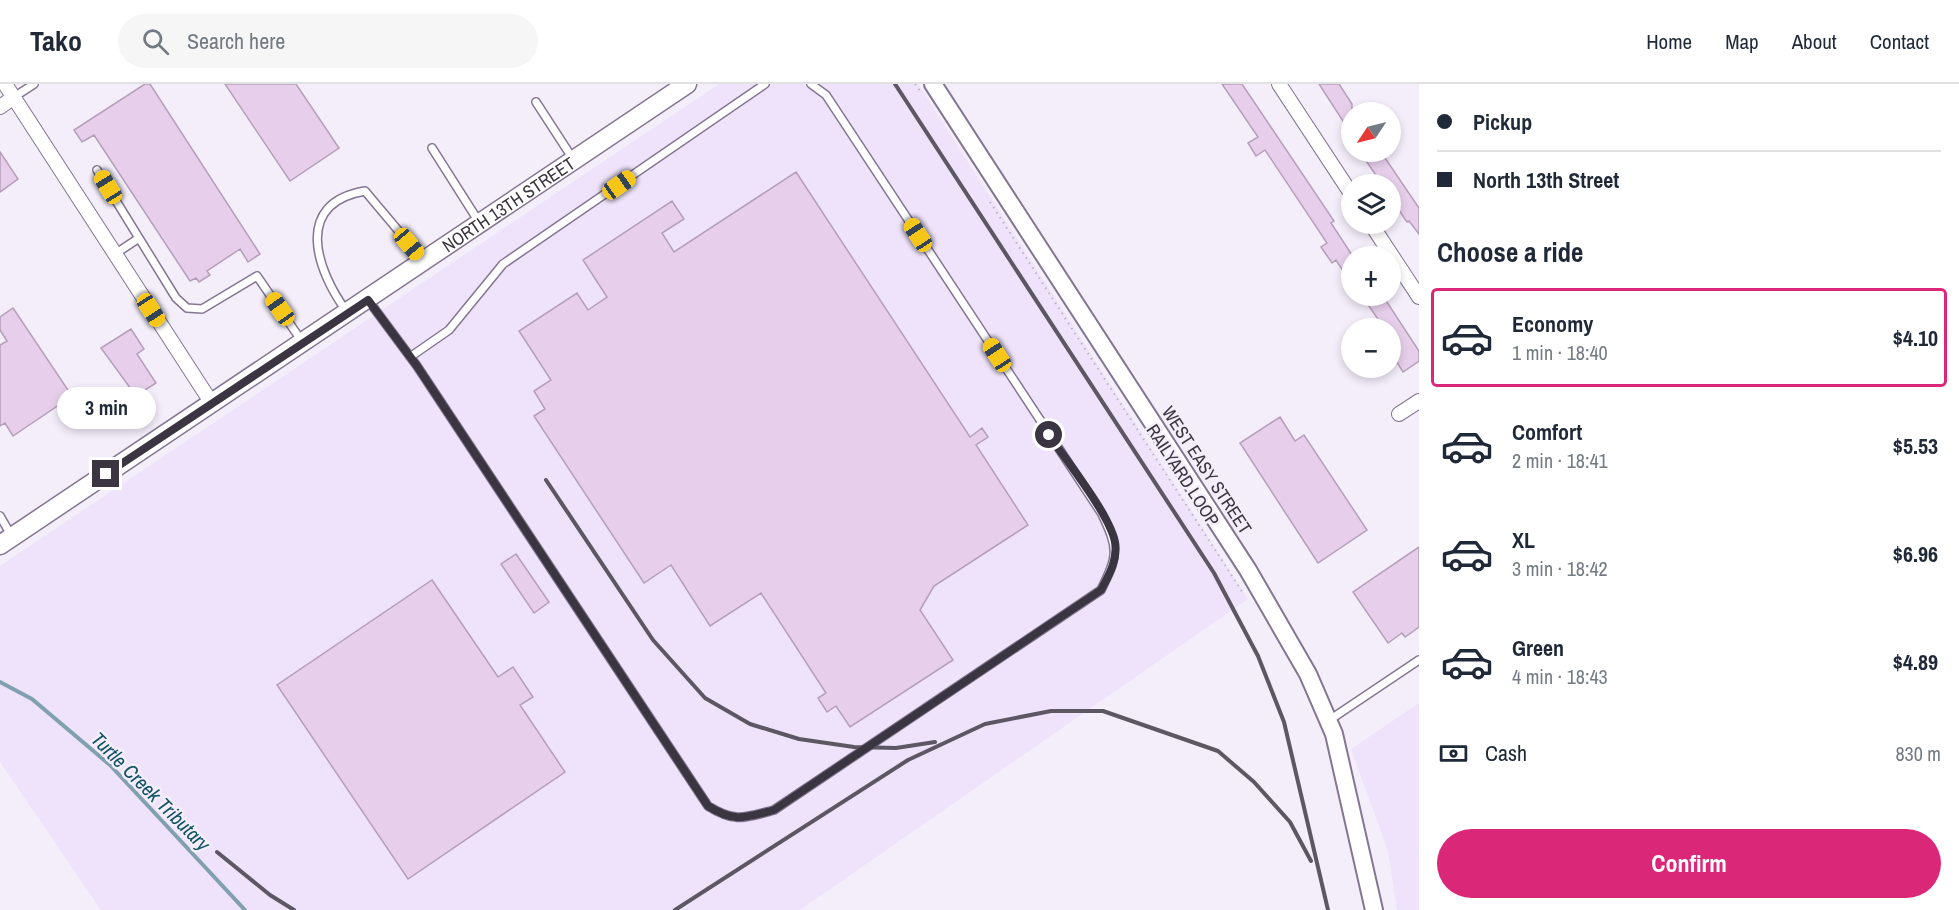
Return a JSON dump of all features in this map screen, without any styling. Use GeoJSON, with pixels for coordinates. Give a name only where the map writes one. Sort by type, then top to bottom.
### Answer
{"type":"FeatureCollection","features":[{"type":"Feature","properties":{"kind":"main road","name":"NORTH 13TH STREET"},"geometry":{"type":"LineString","coordinates":[[6,541],[687,84]]}},
{"type":"Feature","properties":{"kind":"street"},"geometry":{"type":"LineString","coordinates":[[5,84],[211,402]]}},
{"type":"Feature","properties":{"kind":"street"},"geometry":{"type":"LineString","coordinates":[[1278,84],[1341,178]]}},
{"type":"Feature","properties":{"kind":"street","name":"WEST EASY STREET"},"geometry":{"type":"LineString","coordinates":[[927,89],[1248,570],[1308,674],[1334,734],[1374,910]]}},
{"type":"Feature","properties":{"kind":"street"},"geometry":{"type":"LineString","coordinates":[[0,107],[14,98]]}},
{"type":"Feature","properties":{"kind":"street"},"geometry":{"type":"LineString","coordinates":[[1378,234],[1419,297]]}},
{"type":"Feature","properties":{"kind":"street"},"geometry":{"type":"LineString","coordinates":[[1399,414],[1419,401]]}},
{"type":"Feature","properties":{"kind":"lane"},"geometry":{"type":"LineString","coordinates":[[14,98],[34,84]]}},
{"type":"Feature","properties":{"kind":"lane"},"geometry":{"type":"LineString","coordinates":[[410,357],[449,330],[503,264],[765,84]]}},
{"type":"Feature","properties":{"kind":"lane"},"geometry":{"type":"LineString","coordinates":[[368,300],[410,357],[708,806],[726,818],[748,817],[774,810],[1101,590],[1114,563],[1115,541],[1102,514],[826,95],[811,84]]}},
{"type":"Feature","properties":{"kind":"lane"},"geometry":{"type":"LineString","coordinates":[[536,102],[574,161]]}},
{"type":"Feature","properties":{"kind":"lane"},"geometry":{"type":"LineString","coordinates":[[432,148],[480,224]]}},
{"type":"Feature","properties":{"kind":"lane"},"geometry":{"type":"LineString","coordinates":[[98,170],[176,298],[187,308],[202,309],[257,276],[303,343]]}},
{"type":"Feature","properties":{"kind":"lane"},"geometry":{"type":"LineString","coordinates":[[347,313],[331,290],[321,261],[316,227],[324,210],[344,195],[365,191],[424,262]]}},
{"type":"Feature","properties":{"kind":"lane"},"geometry":{"type":"LineString","coordinates":[[115,254],[139,238]]}},
{"type":"Feature","properties":{"kind":"lane"},"geometry":{"type":"LineString","coordinates":[[0,516],[6,541]]}},
{"type":"Feature","properties":{"kind":"lane"},"geometry":{"type":"LineString","coordinates":[[1328,721],[1419,660]]}},
{"type":"Feature","properties":{"kind":"path"},"geometry":{"type":"LineString","coordinates":[[915,84],[927,89]]}},
{"type":"Feature","properties":{"kind":"path","name":"RAILYARD LOOP"},"geometry":{"type":"LineString","coordinates":[[988,199],[1245,596]]}},
{"type":"Feature","properties":{"kind":"shaded area"},"geometry":{"type":"Polygon","coordinates":[[[719,84],[918,84],[1248,599],[800,910],[101,910],[0,762],[0,566],[719,84]]]}},
{"type":"Feature","properties":{"kind":"shaded area"},"geometry":{"type":"Polygon","coordinates":[[[1419,703],[1419,910],[1397,910],[1388,851],[1351,749],[1419,703]]]}},
{"type":"Feature","properties":{"kind":"building"},"geometry":{"type":"Polygon","coordinates":[[[145,84],[150,84],[260,254],[248,262],[240,249],[207,271],[210,275],[199,282],[196,278],[190,281],[94,135],[82,142],[74,130],[145,84]]]}},
{"type":"Feature","properties":{"kind":"building"},"geometry":{"type":"Polygon","coordinates":[[[225,84],[296,84],[339,148],[290,181],[225,84]]]}},
{"type":"Feature","properties":{"kind":"building"},"geometry":{"type":"Polygon","coordinates":[[[1222,84],[1242,84],[1334,221],[1331,223],[1346,246],[1341,246],[1341,268],[1336,260],[1332,263],[1321,247],[1327,243],[1265,150],[1256,156],[1248,143],[1258,137],[1222,84]]]}},
{"type":"Feature","properties":{"kind":"building"},"geometry":{"type":"Polygon","coordinates":[[[1319,84],[1339,84],[1351,102],[1341,102],[1341,118],[1319,84]]]}},
{"type":"Feature","properties":{"kind":"building"},"geometry":{"type":"Polygon","coordinates":[[[0,152],[18,179],[0,192],[0,152]]]}},
{"type":"Feature","properties":{"kind":"building"},"geometry":{"type":"Polygon","coordinates":[[[1367,162],[1388,162],[1396,174],[1375,174],[1367,162]]]}},
{"type":"Feature","properties":{"kind":"building"},"geometry":{"type":"Polygon","coordinates":[[[796,172],[970,437],[982,428],[988,437],[976,445],[1028,525],[934,586],[920,610],[953,660],[850,727],[836,706],[827,712],[818,698],[826,693],[761,593],[710,626],[671,565],[644,583],[534,416],[545,409],[534,391],[551,380],[519,331],[577,293],[588,310],[607,297],[583,260],[672,201],[684,219],[662,233],[674,252],[796,172]]]}},
{"type":"Feature","properties":{"kind":"building"},"geometry":{"type":"Polygon","coordinates":[[[1401,181],[1419,208],[1419,234],[1409,221],[1407,222],[1401,213],[1401,181]]]}},
{"type":"Feature","properties":{"kind":"building"},"geometry":{"type":"Polygon","coordinates":[[[1369,306],[1390,306],[1397,318],[1377,318],[1369,306]]]}},
{"type":"Feature","properties":{"kind":"building"},"geometry":{"type":"Polygon","coordinates":[[[13,308],[72,396],[13,436],[5,423],[0,426],[0,345],[7,341],[0,330],[0,317],[13,308]]]}},
{"type":"Feature","properties":{"kind":"building"},"geometry":{"type":"Polygon","coordinates":[[[1401,324],[1419,351],[1419,361],[1403,372],[1401,369],[1401,324]]]}},
{"type":"Feature","properties":{"kind":"building"},"geometry":{"type":"Polygon","coordinates":[[[131,329],[144,349],[137,354],[156,383],[136,396],[101,348],[131,329]]]}},
{"type":"Feature","properties":{"kind":"building"},"geometry":{"type":"Polygon","coordinates":[[[1280,417],[1295,441],[1304,435],[1367,530],[1318,563],[1240,443],[1280,417]]]}},
{"type":"Feature","properties":{"kind":"building"},"geometry":{"type":"Polygon","coordinates":[[[1419,547],[1419,627],[1405,637],[1402,633],[1388,643],[1353,592],[1419,547]]]}},
{"type":"Feature","properties":{"kind":"building"},"geometry":{"type":"Polygon","coordinates":[[[516,554],[549,602],[534,613],[501,564],[516,554]]]}},
{"type":"Feature","properties":{"kind":"building"},"geometry":{"type":"Polygon","coordinates":[[[432,580],[498,677],[513,667],[533,697],[520,705],[565,772],[408,879],[277,685],[432,580]]]}},
{"type":"Feature","properties":{"kind":"waterway","name":"Turtle Creek Tributary"},"geometry":{"type":"LineString","coordinates":[[0,682],[32,699],[110,765],[245,910]]}},
{"type":"Feature","properties":{"kind":"railway"},"geometry":{"type":"LineString","coordinates":[[895,84],[1214,573],[1258,656],[1284,722],[1328,910]]}},
{"type":"Feature","properties":{"kind":"railway"},"geometry":{"type":"LineString","coordinates":[[546,480],[653,640],[705,698],[750,724],[799,739],[854,747],[896,748],[935,742]]}},
{"type":"Feature","properties":{"kind":"railway"},"geometry":{"type":"LineString","coordinates":[[675,910],[908,760],[985,724],[1051,711],[1103,711],[1218,751],[1254,782],[1290,822],[1311,861]]}},
{"type":"Feature","properties":{"kind":"railway"},"geometry":{"type":"LineString","coordinates":[[217,852],[270,895],[294,910]]}},
{"type":"Feature","properties":{"kind":"route"},"geometry":{"type":"LineString","coordinates":[[106,474],[211,402],[368,300],[417,366],[708,806],[726,818],[748,817],[774,810],[1101,590],[1114,563],[1115,541],[1102,514],[1049,435]]}}]}
